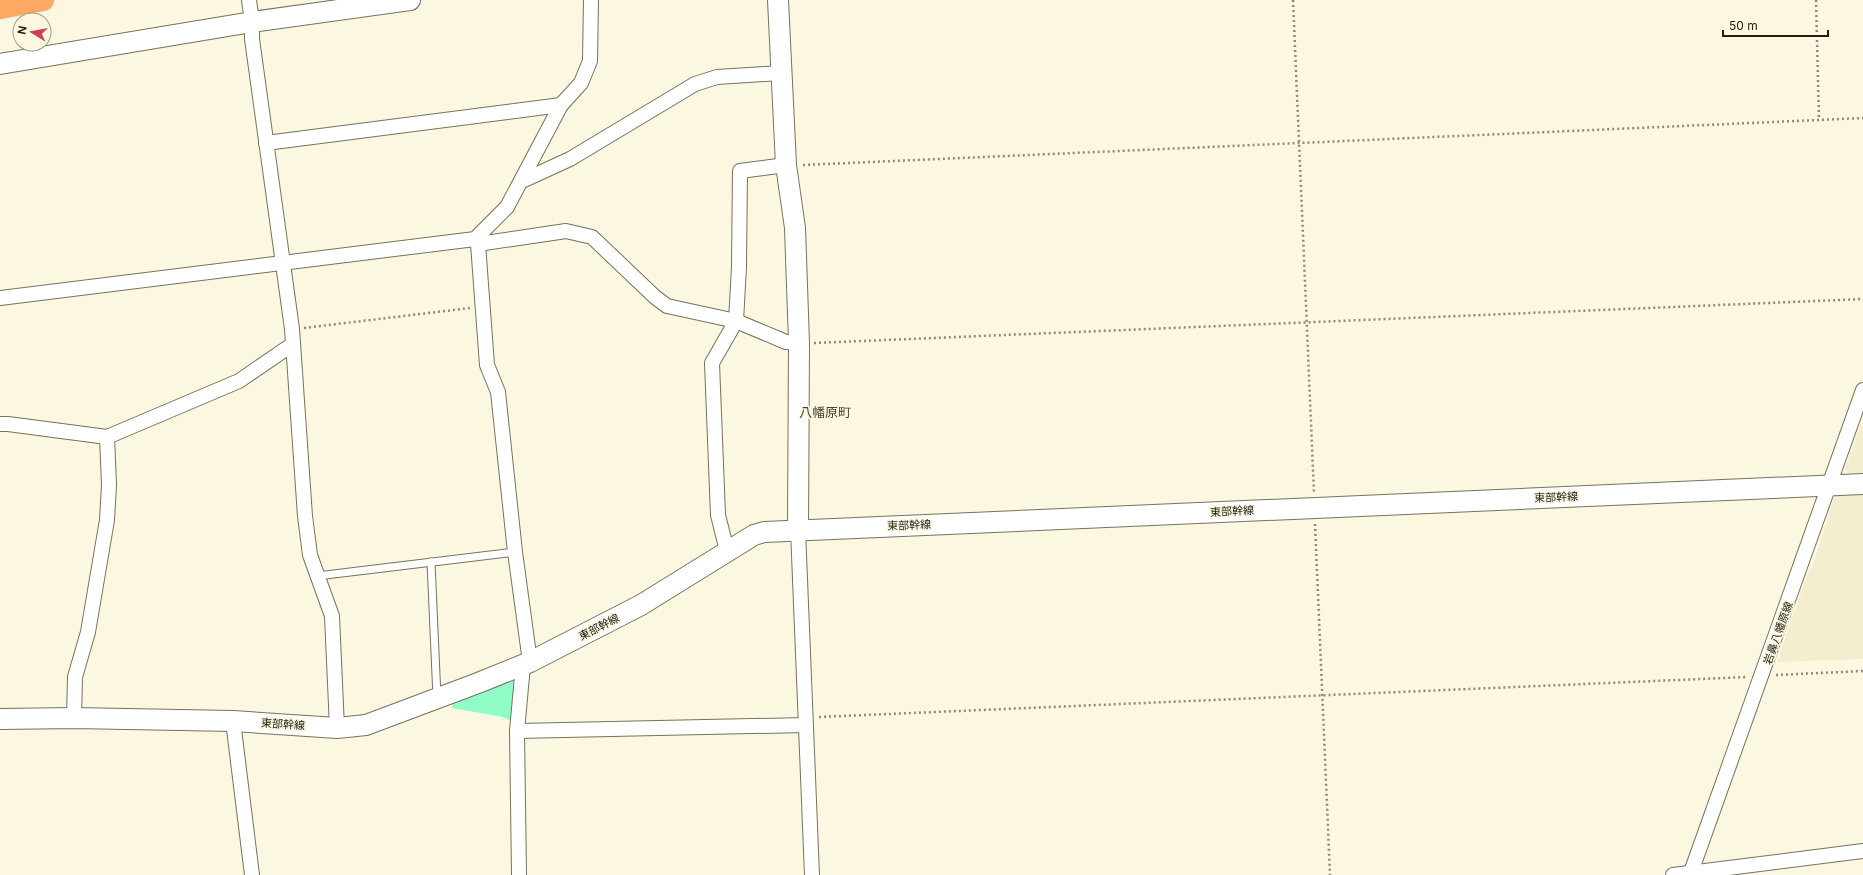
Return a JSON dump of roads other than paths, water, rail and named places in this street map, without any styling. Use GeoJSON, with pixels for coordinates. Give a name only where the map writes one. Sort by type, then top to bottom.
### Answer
{"type":"FeatureCollection","features":[{"type":"Feature","properties":{"kind":"highway"},"geometry":{"type":"LineString","coordinates":[[0,8],[43,0]]}},
{"type":"Feature","properties":{"kind":"street"},"geometry":{"type":"LineString","coordinates":[[249,0],[252,22],[252,39],[292,329],[305,516],[310,555],[332,616],[337,728]]}},
{"type":"Feature","properties":{"kind":"street"},"geometry":{"type":"LineString","coordinates":[[0,64],[252,22],[410,0]]}},
{"type":"Feature","properties":{"kind":"street"},"geometry":{"type":"LineString","coordinates":[[519,875],[517,731],[526,664],[498,392],[487,365],[483,306],[476,242],[507,207],[561,105],[581,83],[590,61],[592,0]]}},
{"type":"Feature","properties":{"kind":"street"},"geometry":{"type":"LineString","coordinates":[[778,0],[780,73],[786,165],[795,228],[799,343],[798,530],[812,875]]}},
{"type":"Feature","properties":{"kind":"street"},"geometry":{"type":"LineString","coordinates":[[522,181],[570,159],[695,84],[717,77],[780,73]]}},
{"type":"Feature","properties":{"kind":"street"},"geometry":{"type":"LineString","coordinates":[[266,143],[561,105]]}},
{"type":"Feature","properties":{"kind":"street"},"geometry":{"type":"LineString","coordinates":[[727,551],[718,515],[712,363],[736,321],[739,267],[740,171],[786,165]]}},
{"type":"Feature","properties":{"kind":"street"},"geometry":{"type":"LineString","coordinates":[[0,298],[283,262],[566,231],[592,237],[655,297],[667,306],[736,321],[786,342],[799,343]]}},
{"type":"Feature","properties":{"kind":"street"},"geometry":{"type":"LineString","coordinates":[[0,424],[107,437],[239,381],[293,344]]}},
{"type":"Feature","properties":{"kind":"street","name":"岩鼻八幡原線"},"geometry":{"type":"LineString","coordinates":[[1691,874],[1863,390]]}},
{"type":"Feature","properties":{"kind":"street"},"geometry":{"type":"LineString","coordinates":[[74,718],[75,678],[88,632],[108,520],[109,485],[107,437]]}},
{"type":"Feature","properties":{"kind":"street","name":"東部幹線"},"geometry":{"type":"LineString","coordinates":[[0,719],[74,718],[233,721],[337,728],[366,725],[526,664],[641,605],[754,535],[798,530],[1863,484]]}},
{"type":"Feature","properties":{"kind":"street"},"geometry":{"type":"LineString","coordinates":[[233,721],[252,875]]}},
{"type":"Feature","properties":{"kind":"street"},"geometry":{"type":"LineString","coordinates":[[517,731],[806,721]]}},
{"type":"Feature","properties":{"kind":"street"},"geometry":{"type":"LineString","coordinates":[[1673,875],[1691,874],[1863,851]]}},
{"type":"Feature","properties":{"kind":"lane"},"geometry":{"type":"LineString","coordinates":[[317,576],[515,552]]}},
{"type":"Feature","properties":{"kind":"lane"},"geometry":{"type":"LineString","coordinates":[[431,562],[437,699]]}},
{"type":"Feature","properties":{"kind":"district","name":"八幡原町"},"geometry":{"type":"Point","coordinates":[825,412]}}]}
